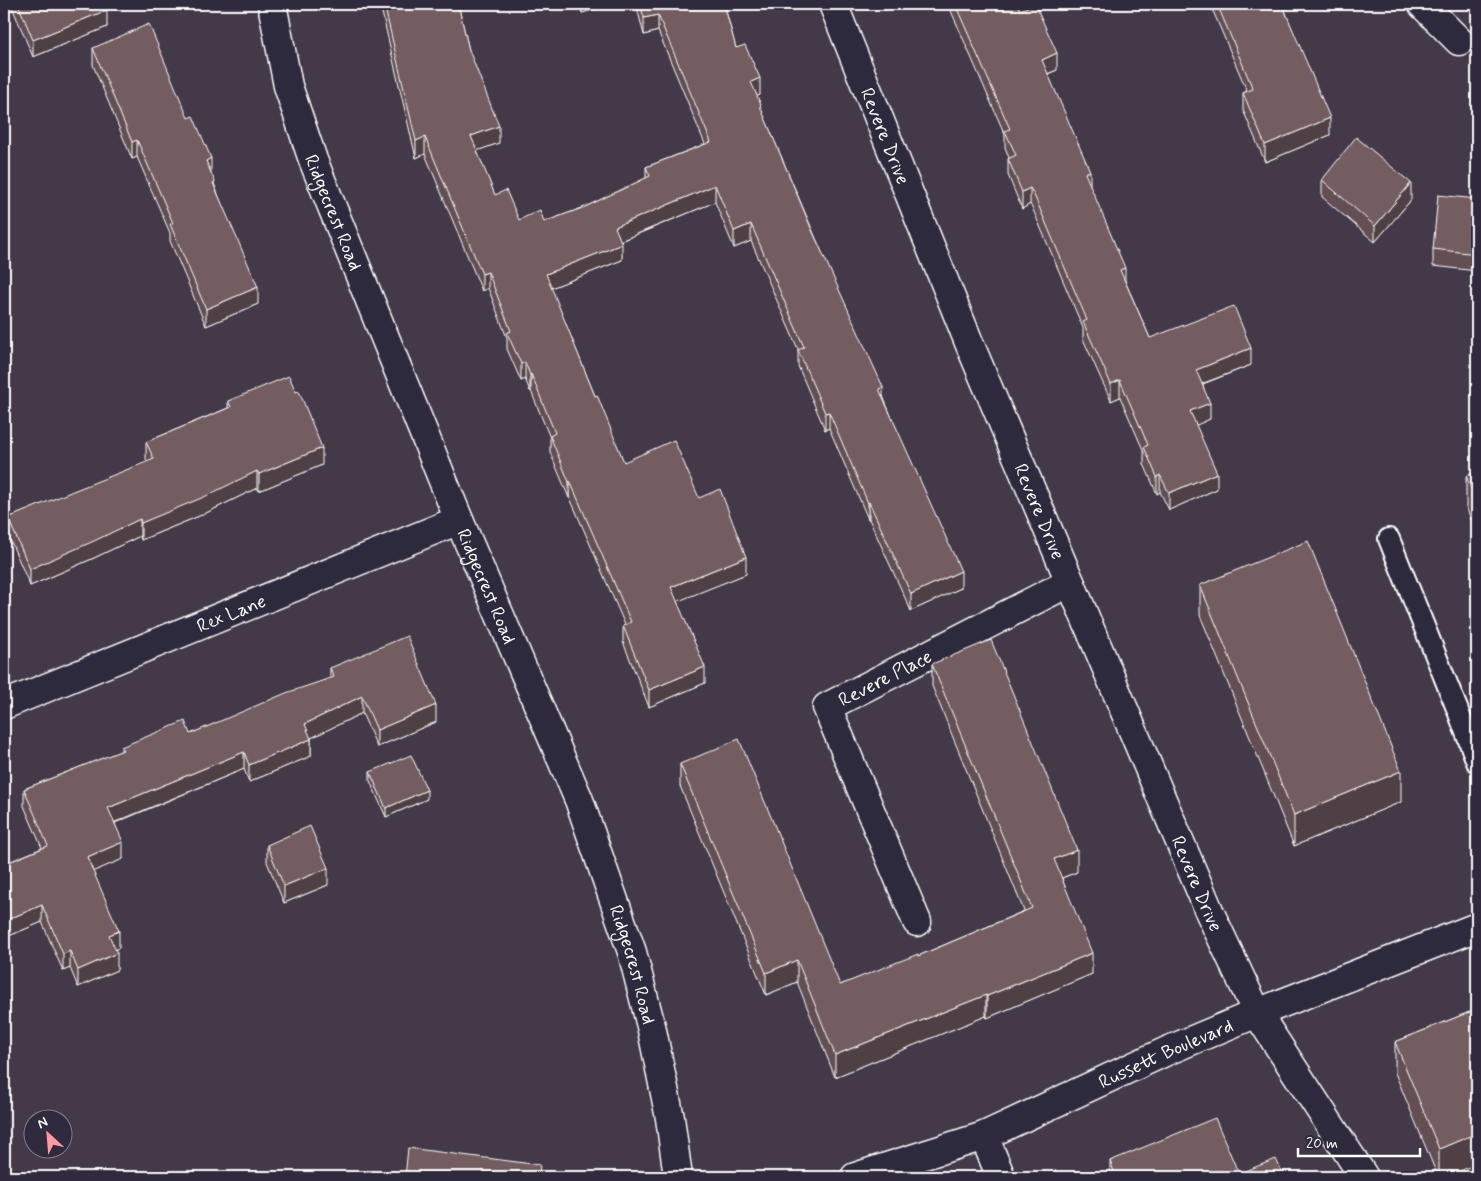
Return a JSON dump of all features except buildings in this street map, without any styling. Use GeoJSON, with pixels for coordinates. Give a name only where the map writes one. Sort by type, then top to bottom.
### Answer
{"type":"FeatureCollection","features":[{"type":"Feature","properties":{"kind":"street","name":"Ridgecrest Road"},"geometry":{"type":"LineString","coordinates":[[272,4],[288,86],[313,160],[459,520],[579,800],[632,952],[652,1030],[670,1118],[678,1177]]}},
{"type":"Feature","properties":{"kind":"street","name":"Revere Drive"},"geometry":{"type":"LineString","coordinates":[[833,4],[970,345],[1210,913],[1257,1013],[1364,1177]]}},
{"type":"Feature","properties":{"kind":"street"},"geometry":{"type":"LineString","coordinates":[[1422,4],[1459,41]]}},
{"type":"Feature","properties":{"kind":"street","name":"Rex Lane"},"geometry":{"type":"LineString","coordinates":[[4,704],[459,520]]}},
{"type":"Feature","properties":{"kind":"street","name":"Revere Place"},"geometry":{"type":"LineString","coordinates":[[917,922],[827,707],[1070,582]]}},
{"type":"Feature","properties":{"kind":"street","name":"Russett Boulevard"},"geometry":{"type":"LineString","coordinates":[[855,1177],[984,1136],[1169,1050],[1257,1013],[1477,927]]}},
{"type":"Feature","properties":{"kind":"street"},"geometry":{"type":"LineString","coordinates":[[984,1136],[1001,1177]]}},
{"type":"Feature","properties":{"kind":"lane"},"geometry":{"type":"LineString","coordinates":[[1389,539],[1455,702],[1477,762]]}}]}
